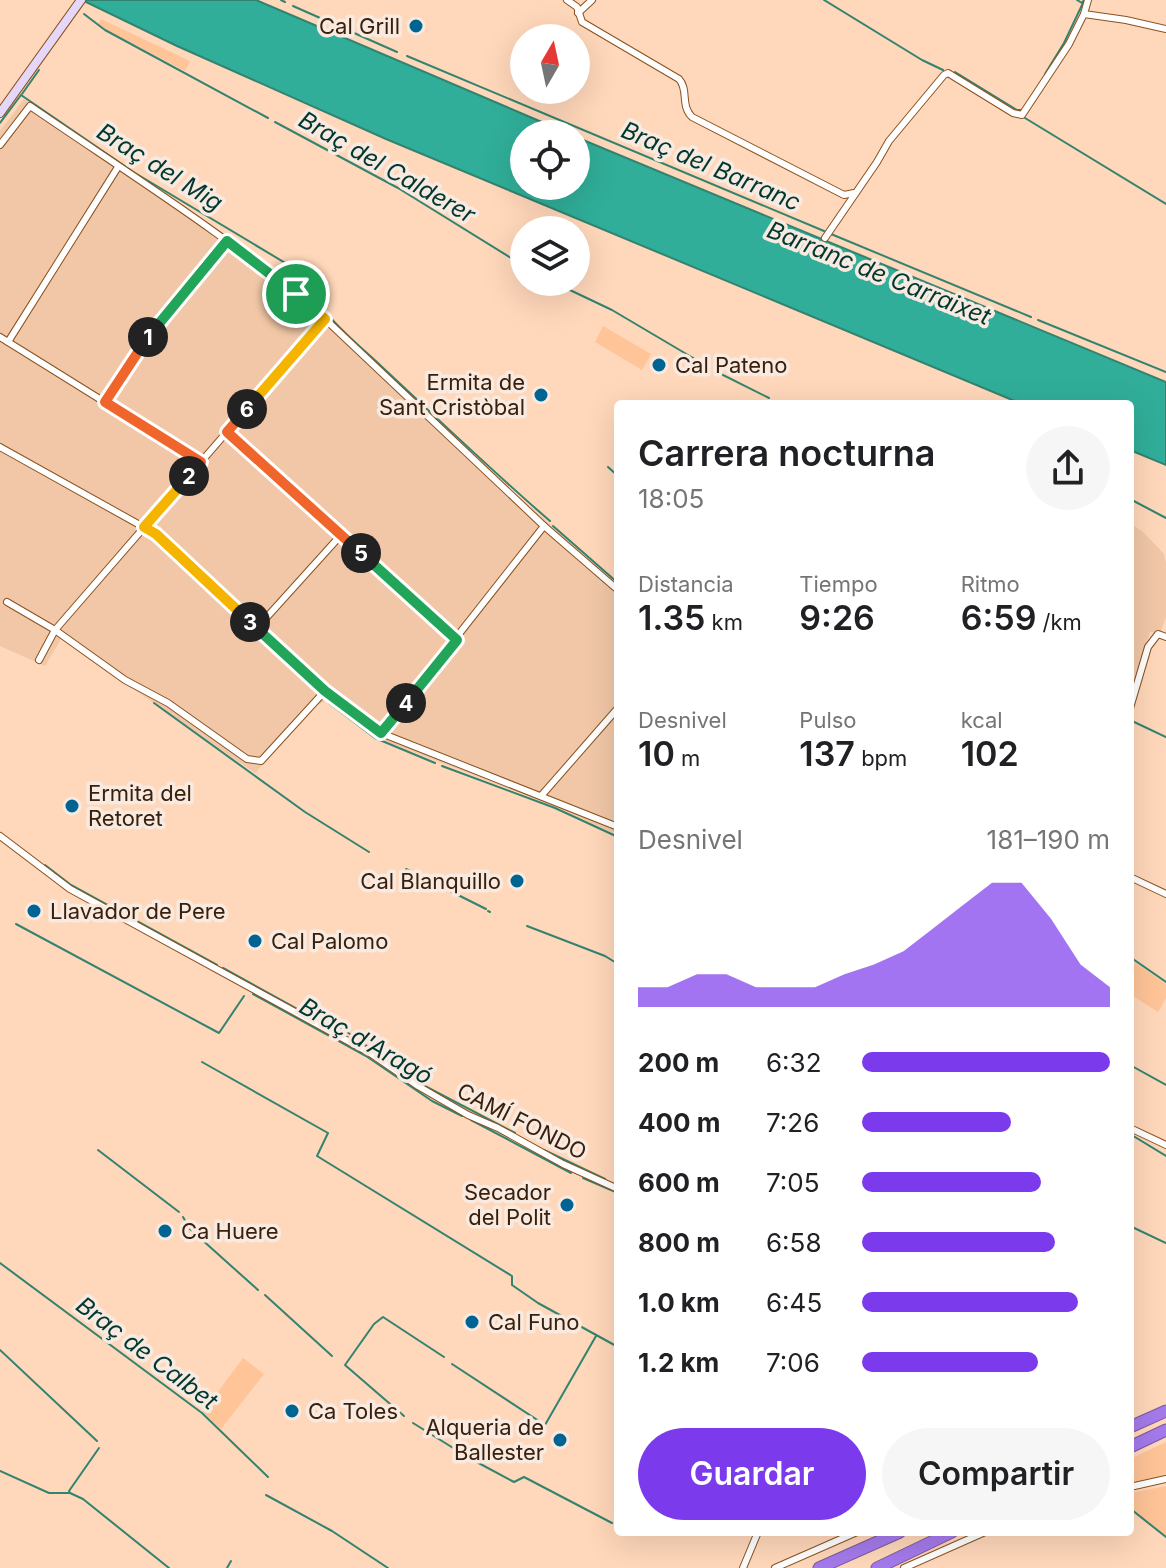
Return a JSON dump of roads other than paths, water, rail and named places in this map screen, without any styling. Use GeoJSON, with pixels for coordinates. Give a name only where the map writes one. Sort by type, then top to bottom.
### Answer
{"type":"FeatureCollection","features":[{"type":"Feature","properties":{"kind":"highway"},"geometry":{"type":"LineString","coordinates":[[1134,1425],[1166,1411]]}},
{"type":"Feature","properties":{"kind":"highway"},"geometry":{"type":"LineString","coordinates":[[1134,1445],[1166,1430]]}},
{"type":"Feature","properties":{"kind":"highway"},"geometry":{"type":"LineString","coordinates":[[819,1568],[891,1536]]}},
{"type":"Feature","properties":{"kind":"highway"},"geometry":{"type":"LineString","coordinates":[[877,1568],[944,1536]]}},
{"type":"Feature","properties":{"kind":"main road"},"geometry":{"type":"LineString","coordinates":[[0,113],[80,0]]}},
{"type":"Feature","properties":{"kind":"street"},"geometry":{"type":"LineString","coordinates":[[567,0],[577,7],[582,22],[679,79],[684,85],[684,106],[692,117],[846,199]]}},
{"type":"Feature","properties":{"kind":"street"},"geometry":{"type":"LineString","coordinates":[[578,13],[592,0]]}},
{"type":"Feature","properties":{"kind":"street"},"geometry":{"type":"LineString","coordinates":[[825,238],[846,199],[854,193],[889,141],[948,73],[1013,113],[1022,115],[1069,44],[1088,0]]}},
{"type":"Feature","properties":{"kind":"street"},"geometry":{"type":"LineString","coordinates":[[1084,14],[1166,29]]}},
{"type":"Feature","properties":{"kind":"street"},"geometry":{"type":"LineString","coordinates":[[0,145],[30,106],[227,241],[325,319],[544,526],[614,587]]}},
{"type":"Feature","properties":{"kind":"street"},"geometry":{"type":"LineString","coordinates":[[8,342],[118,167]]}},
{"type":"Feature","properties":{"kind":"street"},"geometry":{"type":"LineString","coordinates":[[105,402],[152,331],[227,241]]}},
{"type":"Feature","properties":{"kind":"street"},"geometry":{"type":"LineString","coordinates":[[39,660],[55,630],[325,319]]}},
{"type":"Feature","properties":{"kind":"street"},"geometry":{"type":"LineString","coordinates":[[0,337],[201,462]]}},
{"type":"Feature","properties":{"kind":"street"},"geometry":{"type":"LineString","coordinates":[[227,432],[457,640]]}},
{"type":"Feature","properties":{"kind":"street"},"geometry":{"type":"LineString","coordinates":[[0,447],[156,534],[325,691],[381,733],[614,825]]}},
{"type":"Feature","properties":{"kind":"street"},"geometry":{"type":"LineString","coordinates":[[381,733],[544,526]]}},
{"type":"Feature","properties":{"kind":"street"},"geometry":{"type":"LineString","coordinates":[[257,628],[341,535]]}},
{"type":"Feature","properties":{"kind":"street"},"geometry":{"type":"LineString","coordinates":[[7,602],[55,630],[125,680],[168,703],[247,759],[261,761],[325,691]]}},
{"type":"Feature","properties":{"kind":"street"},"geometry":{"type":"LineString","coordinates":[[1134,694],[1148,647],[1158,634],[1166,637]]}},
{"type":"Feature","properties":{"kind":"street"},"geometry":{"type":"LineString","coordinates":[[541,796],[614,713]]}},
{"type":"Feature","properties":{"kind":"street","name":"CAMÍ FONDO"},"geometry":{"type":"LineString","coordinates":[[0,836],[70,889],[370,1053],[468,1115],[614,1187]]}},
{"type":"Feature","properties":{"kind":"street"},"geometry":{"type":"LineString","coordinates":[[1134,879],[1166,894]]}},
{"type":"Feature","properties":{"kind":"street"},"geometry":{"type":"LineString","coordinates":[[1134,1130],[1166,1145]]}},
{"type":"Feature","properties":{"kind":"street"},"geometry":{"type":"LineString","coordinates":[[1134,1486],[1166,1479]]}},
{"type":"Feature","properties":{"kind":"street"},"geometry":{"type":"LineString","coordinates":[[743,1568],[756,1536]]}},
{"type":"Feature","properties":{"kind":"street"},"geometry":{"type":"LineString","coordinates":[[775,1568],[848,1536]]}},
{"type":"Feature","properties":{"kind":"street"},"geometry":{"type":"LineString","coordinates":[[904,1568],[976,1536]]}},
{"type":"Feature","properties":{"kind":"water"},"geometry":{"type":"Polygon","coordinates":[[[82,0],[256,0],[537,120],[510,120],[510,191],[386,139],[82,0]]]}},
{"type":"Feature","properties":{"kind":"water","name":"Barranc de Carraixet"},"geometry":{"type":"Polygon","coordinates":[[[590,143],[1166,382],[1166,465],[1134,452],[1134,400],[1012,400],[590,224],[590,216],[571,216],[532,200],[590,200],[590,143]]]}},
{"type":"Feature","properties":{"kind":"waterway","name":"Braç del Barranc"},"geometry":{"type":"LineString","coordinates":[[281,0],[285,2]]}},
{"type":"Feature","properties":{"kind":"waterway"},"geometry":{"type":"LineString","coordinates":[[824,0],[943,70]]}},
{"type":"Feature","properties":{"kind":"waterway"},"geometry":{"type":"LineString","coordinates":[[1077,0],[1082,3],[1084,0]]}},
{"type":"Feature","properties":{"kind":"waterway"},"geometry":{"type":"LineString","coordinates":[[1045,74],[1083,3]]}},
{"type":"Feature","properties":{"kind":"waterway","name":"Braç del Barranc"},"geometry":{"type":"LineString","coordinates":[[293,6],[397,52]]}},
{"type":"Feature","properties":{"kind":"waterway","name":"Braç del Calderer"},"geometry":{"type":"LineString","coordinates":[[84,14],[105,30],[268,118]]}},
{"type":"Feature","properties":{"kind":"waterway","name":"Braç del Barranc"},"geometry":{"type":"LineString","coordinates":[[407,56],[824,231]]}},
{"type":"Feature","properties":{"kind":"waterway","name":"Braç del Calderer"},"geometry":{"type":"LineString","coordinates":[[22,94],[39,70]]}},
{"type":"Feature","properties":{"kind":"waterway"},"geometry":{"type":"LineString","coordinates":[[955,72],[1017,110],[1023,110]]}},
{"type":"Feature","properties":{"kind":"waterway","name":"Braç del Mig"},"geometry":{"type":"LineString","coordinates":[[0,123],[21,95],[135,173],[302,273],[310,283]]}},
{"type":"Feature","properties":{"kind":"waterway"},"geometry":{"type":"LineString","coordinates":[[1025,118],[1166,204]]}},
{"type":"Feature","properties":{"kind":"waterway","name":"Braç del Calderer"},"geometry":{"type":"LineString","coordinates":[[275,122],[398,188],[510,257]]}},
{"type":"Feature","properties":{"kind":"waterway","name":"Braç del Barranc"},"geometry":{"type":"LineString","coordinates":[[831,234],[1031,317]]}},
{"type":"Feature","properties":{"kind":"waterway","name":"Braç del Mig"},"geometry":{"type":"LineString","coordinates":[[312,289],[342,330],[550,521]]}},
{"type":"Feature","properties":{"kind":"waterway","name":"Braç del Calderer"},"geometry":{"type":"LineString","coordinates":[[582,296],[705,365]]}},
{"type":"Feature","properties":{"kind":"waterway","name":"Braç del Barranc"},"geometry":{"type":"LineString","coordinates":[[1038,320],[1166,372]]}},
{"type":"Feature","properties":{"kind":"waterway","name":"Braç del Calderer"},"geometry":{"type":"LineString","coordinates":[[717,372],[769,398]]}},
{"type":"Feature","properties":{"kind":"waterway"},"geometry":{"type":"LineString","coordinates":[[608,467],[614,472]]}},
{"type":"Feature","properties":{"kind":"waterway"},"geometry":{"type":"LineString","coordinates":[[1134,501],[1166,518]]}},
{"type":"Feature","properties":{"kind":"waterway"},"geometry":{"type":"LineString","coordinates":[[553,526],[614,579]]}},
{"type":"Feature","properties":{"kind":"waterway"},"geometry":{"type":"LineString","coordinates":[[154,703],[305,812],[369,852]]}},
{"type":"Feature","properties":{"kind":"waterway"},"geometry":{"type":"LineString","coordinates":[[329,703],[375,738],[435,763]]}},
{"type":"Feature","properties":{"kind":"waterway"},"geometry":{"type":"LineString","coordinates":[[1134,722],[1166,737]]}},
{"type":"Feature","properties":{"kind":"waterway"},"geometry":{"type":"LineString","coordinates":[[442,766],[555,808],[614,835]]}},
{"type":"Feature","properties":{"kind":"waterway"},"geometry":{"type":"LineString","coordinates":[[45,865],[71,885],[217,965]]}},
{"type":"Feature","properties":{"kind":"waterway"},"geometry":{"type":"LineString","coordinates":[[406,869],[486,909]]}},
{"type":"Feature","properties":{"kind":"waterway","name":"Braç d'Aragó"},"geometry":{"type":"LineString","coordinates":[[16,924],[219,1033],[244,996]]}},
{"type":"Feature","properties":{"kind":"waterway"},"geometry":{"type":"LineString","coordinates":[[527,926],[614,962]]}},
{"type":"Feature","properties":{"kind":"waterway"},"geometry":{"type":"LineString","coordinates":[[1134,960],[1166,982]]}},
{"type":"Feature","properties":{"kind":"waterway"},"geometry":{"type":"LineString","coordinates":[[223,968],[308,1015],[347,1032],[417,1081]]}},
{"type":"Feature","properties":{"kind":"waterway","name":"Braç d'Aragó"},"geometry":{"type":"LineString","coordinates":[[253,994],[366,1056],[432,1101],[462,1116]]}},
{"type":"Feature","properties":{"kind":"waterway"},"geometry":{"type":"LineString","coordinates":[[202,1062],[328,1133],[317,1156],[512,1276],[512,1285],[538,1303],[614,1345]]}},
{"type":"Feature","properties":{"kind":"waterway"},"geometry":{"type":"LineString","coordinates":[[1134,1067],[1166,1085]]}},
{"type":"Feature","properties":{"kind":"waterway"},"geometry":{"type":"LineString","coordinates":[[421,1084],[515,1133]]}},
{"type":"Feature","properties":{"kind":"waterway","name":"Braç d'Aragó"},"geometry":{"type":"LineString","coordinates":[[471,1120],[571,1173]]}},
{"type":"Feature","properties":{"kind":"waterway"},"geometry":{"type":"LineString","coordinates":[[1134,1136],[1166,1156]]}},
{"type":"Feature","properties":{"kind":"waterway"},"geometry":{"type":"LineString","coordinates":[[98,1150],[179,1212]]}},
{"type":"Feature","properties":{"kind":"waterway"},"geometry":{"type":"LineString","coordinates":[[544,1150],[605,1179]]}},
{"type":"Feature","properties":{"kind":"waterway","name":"Braç d'Aragó"},"geometry":{"type":"LineString","coordinates":[[583,1178],[614,1191]]}},
{"type":"Feature","properties":{"kind":"waterway"},"geometry":{"type":"LineString","coordinates":[[183,1217],[190,1229],[258,1290]]}},
{"type":"Feature","properties":{"kind":"waterway"},"geometry":{"type":"LineString","coordinates":[[1134,1228],[1166,1243]]}},
{"type":"Feature","properties":{"kind":"waterway","name":"Braç de Calbet"},"geometry":{"type":"LineString","coordinates":[[0,1263],[202,1413],[268,1477]]}},
{"type":"Feature","properties":{"kind":"waterway"},"geometry":{"type":"LineString","coordinates":[[265,1295],[332,1356]]}},
{"type":"Feature","properties":{"kind":"waterway"},"geometry":{"type":"LineString","coordinates":[[404,1416],[345,1365],[374,1324],[383,1317],[444,1357]]}},
{"type":"Feature","properties":{"kind":"waterway"},"geometry":{"type":"LineString","coordinates":[[452,1364],[545,1425],[596,1336]]}},
{"type":"Feature","properties":{"kind":"waterway"},"geometry":{"type":"LineString","coordinates":[[0,1350],[97,1441]]}},
{"type":"Feature","properties":{"kind":"waterway"},"geometry":{"type":"LineString","coordinates":[[413,1423],[458,1451]]}},
{"type":"Feature","properties":{"kind":"waterway"},"geometry":{"type":"LineString","coordinates":[[70,1493],[99,1448]]}},
{"type":"Feature","properties":{"kind":"waterway"},"geometry":{"type":"LineString","coordinates":[[473,1460],[514,1482],[524,1477],[612,1523]]}},
{"type":"Feature","properties":{"kind":"waterway"},"geometry":{"type":"LineString","coordinates":[[0,1471],[49,1493],[70,1493],[83,1499],[169,1568]]}},
{"type":"Feature","properties":{"kind":"waterway"},"geometry":{"type":"LineString","coordinates":[[266,1495],[332,1531],[388,1568]]}},
{"type":"Feature","properties":{"kind":"waterway"},"geometry":{"type":"LineString","coordinates":[[1134,1512],[1166,1537]]}},
{"type":"Feature","properties":{"kind":"waterway"},"geometry":{"type":"LineString","coordinates":[[227,1568],[231,1561]]}},
{"type":"Feature","properties":{"kind":"place","name":"Cal Grill"},"geometry":{"type":"Point","coordinates":[416,26]}},
{"type":"Feature","properties":{"kind":"place","name":"Cal Pateno"},"geometry":{"type":"Point","coordinates":[659,365]}},
{"type":"Feature","properties":{"kind":"place","name":"Ermita de Sant Cristòbal"},"geometry":{"type":"Point","coordinates":[541,395]}},
{"type":"Feature","properties":{"kind":"place","name":"Ermita del Retoret"},"geometry":{"type":"Point","coordinates":[72,806]}},
{"type":"Feature","properties":{"kind":"place","name":"Cal Blanquillo"},"geometry":{"type":"Point","coordinates":[517,881]}},
{"type":"Feature","properties":{"kind":"place","name":"Llavador de Pere"},"geometry":{"type":"Point","coordinates":[34,911]}},
{"type":"Feature","properties":{"kind":"place","name":"Cal Palomo"},"geometry":{"type":"Point","coordinates":[255,941]}},
{"type":"Feature","properties":{"kind":"place","name":"Secador del Polit"},"geometry":{"type":"Point","coordinates":[567,1205]}},
{"type":"Feature","properties":{"kind":"place","name":"Ca Huere"},"geometry":{"type":"Point","coordinates":[165,1231]}},
{"type":"Feature","properties":{"kind":"place","name":"Cal Funo"},"geometry":{"type":"Point","coordinates":[472,1322]}},
{"type":"Feature","properties":{"kind":"place","name":"Ca Toles"},"geometry":{"type":"Point","coordinates":[292,1411]}},
{"type":"Feature","properties":{"kind":"place","name":"Alqueria de Ballester"},"geometry":{"type":"Point","coordinates":[560,1440]}}]}
